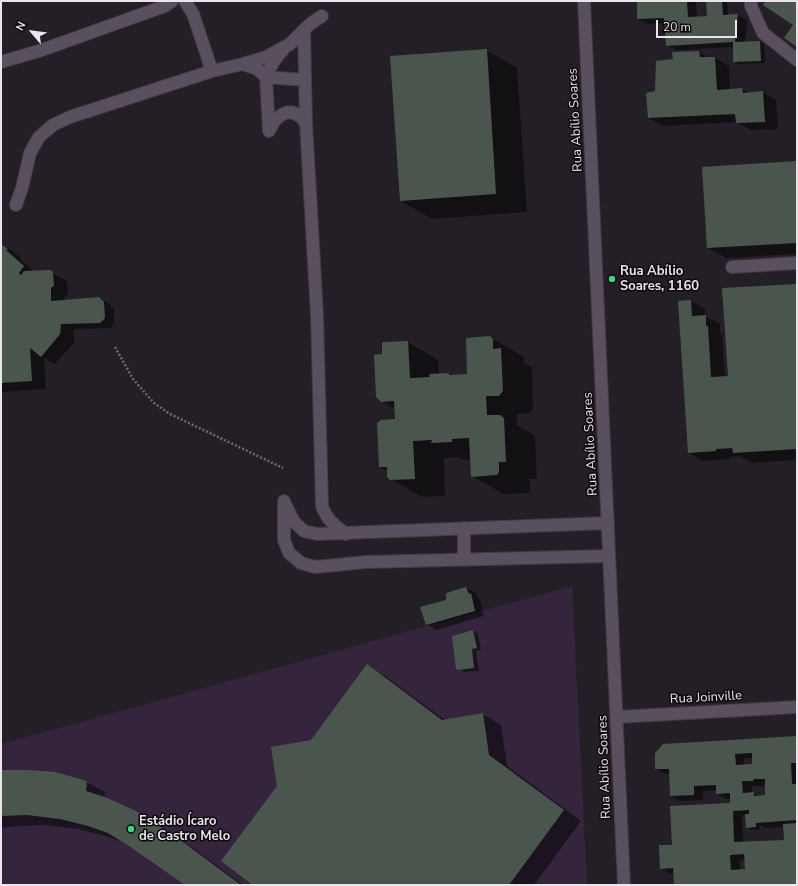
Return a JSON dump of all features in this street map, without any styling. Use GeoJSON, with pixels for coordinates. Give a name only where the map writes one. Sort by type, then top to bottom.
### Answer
{"type":"FeatureCollection","features":[{"type":"Feature","properties":{"kind":"street"},"geometry":{"type":"LineString","coordinates":[[1,62],[39,52],[165,6],[172,1]]}},
{"type":"Feature","properties":{"kind":"street"},"geometry":{"type":"LineString","coordinates":[[185,1],[193,14],[212,71]]}},
{"type":"Feature","properties":{"kind":"street","name":"Rua Abílio Soares"},"geometry":{"type":"LineString","coordinates":[[584,1],[624,885]]}},
{"type":"Feature","properties":{"kind":"street"},"geometry":{"type":"LineString","coordinates":[[751,1],[751,6],[763,33],[797,60]]}},
{"type":"Feature","properties":{"kind":"street"},"geometry":{"type":"LineString","coordinates":[[306,123],[302,117],[295,113],[286,112],[273,123],[269,131],[266,77],[268,70],[277,56],[310,24],[322,16]]}},
{"type":"Feature","properties":{"kind":"street"},"geometry":{"type":"LineString","coordinates":[[304,31],[306,123],[317,316],[322,506],[325,514],[333,525],[346,534]]}},
{"type":"Feature","properties":{"kind":"street"},"geometry":{"type":"LineString","coordinates":[[16,205],[22,188],[30,153],[39,137],[53,125],[70,117],[212,71],[266,57],[290,44]]}},
{"type":"Feature","properties":{"kind":"street"},"geometry":{"type":"LineString","coordinates":[[243,64],[257,69],[266,77],[305,80]]}},
{"type":"Feature","properties":{"kind":"street"},"geometry":{"type":"LineString","coordinates":[[732,267],[797,263]]}},
{"type":"Feature","properties":{"kind":"street"},"geometry":{"type":"LineString","coordinates":[[608,523],[317,534],[304,530],[294,522],[284,501],[284,540],[289,553],[301,563],[315,567],[366,562],[610,556]]}},
{"type":"Feature","properties":{"kind":"street"},"geometry":{"type":"LineString","coordinates":[[464,528],[464,559]]}},
{"type":"Feature","properties":{"kind":"street","name":"Rua Joinville"},"geometry":{"type":"LineString","coordinates":[[617,717],[797,707]]}},
{"type":"Feature","properties":{"kind":"path"},"geometry":{"type":"LineString","coordinates":[[115,348],[133,379],[154,403],[170,414],[283,468]]}},
{"type":"Feature","properties":{"kind":"shaded area"},"geometry":{"type":"Polygon","coordinates":[[[572,586],[587,885],[1,885],[1,744],[572,586]]]}},
{"type":"Feature","properties":{"kind":"building"},"geometry":{"type":"Polygon","coordinates":[[[637,1],[687,1],[688,17],[707,16],[706,1],[722,1],[723,15],[738,14],[735,42],[760,41],[761,61],[733,62],[733,42],[666,46],[664,18],[637,19],[637,1]]]}},
{"type":"Feature","properties":{"kind":"building"},"geometry":{"type":"Polygon","coordinates":[[[765,1],[797,1],[797,47],[784,38],[793,25],[763,5],[765,1]]]}},
{"type":"Feature","properties":{"kind":"building"},"geometry":{"type":"Polygon","coordinates":[[[487,49],[496,194],[400,201],[390,56],[487,49]]]}},
{"type":"Feature","properties":{"kind":"building"},"geometry":{"type":"Polygon","coordinates":[[[699,51],[700,57],[715,57],[717,90],[742,88],[743,93],[763,91],[765,122],[736,123],[735,114],[648,118],[646,93],[655,91],[656,61],[673,59],[672,52],[699,51]]]}},
{"type":"Feature","properties":{"kind":"building"},"geometry":{"type":"Polygon","coordinates":[[[797,161],[797,243],[707,248],[702,167],[797,161]]]}},
{"type":"Feature","properties":{"kind":"building"},"geometry":{"type":"Polygon","coordinates":[[[1,244],[8,249],[6,250],[24,266],[19,273],[21,275],[24,271],[50,270],[53,272],[54,286],[51,288],[51,301],[99,297],[104,302],[105,318],[100,323],[61,324],[60,334],[41,357],[30,348],[32,381],[1,383],[1,244]]]}},
{"type":"Feature","properties":{"kind":"building"},"geometry":{"type":"Polygon","coordinates":[[[797,284],[797,449],[733,453],[732,448],[688,453],[678,301],[691,300],[692,316],[706,315],[711,377],[728,376],[722,288],[797,284]]]}},
{"type":"Feature","properties":{"kind":"building"},"geometry":{"type":"Polygon","coordinates":[[[490,336],[493,339],[493,349],[501,348],[503,391],[499,396],[486,396],[487,415],[500,415],[504,418],[506,462],[499,462],[499,472],[497,475],[471,477],[469,438],[452,439],[452,442],[431,443],[432,440],[413,441],[415,479],[390,480],[387,477],[387,467],[379,467],[377,423],[381,420],[395,419],[394,401],[381,402],[376,397],[374,355],[382,354],[382,343],[408,341],[410,378],[430,377],[429,374],[467,374],[466,338],[490,336]]]}},
{"type":"Feature","properties":{"kind":"building"},"geometry":{"type":"Polygon","coordinates":[[[466,587],[469,594],[471,593],[475,611],[426,625],[420,607],[446,600],[446,593],[466,587]]]}},
{"type":"Feature","properties":{"kind":"building"},"geometry":{"type":"Polygon","coordinates":[[[473,630],[477,648],[472,649],[474,668],[458,670],[456,669],[452,636],[473,630]]]}},
{"type":"Feature","properties":{"kind":"building"},"geometry":{"type":"Polygon","coordinates":[[[367,664],[442,720],[483,713],[489,755],[564,810],[509,885],[253,885],[221,861],[277,786],[271,747],[311,740],[367,664]]]}},
{"type":"Feature","properties":{"kind":"building"},"geometry":{"type":"Polygon","coordinates":[[[797,736],[797,763],[791,763],[792,784],[797,784],[797,820],[756,823],[756,827],[746,828],[745,814],[749,814],[749,810],[733,811],[734,842],[784,840],[783,824],[797,823],[797,885],[674,885],[673,868],[660,869],[659,845],[672,845],[670,806],[730,803],[730,793],[716,794],[716,785],[694,786],[694,795],[670,796],[669,769],[655,769],[655,753],[663,744],[797,736]],[[752,753],[735,754],[736,765],[752,764],[752,753]],[[754,779],[753,781],[742,781],[743,793],[754,792],[754,796],[765,795],[765,779],[754,779]],[[744,854],[730,855],[731,870],[745,869],[744,854]]]}},
{"type":"Feature","properties":{"kind":"building","name":"Estádio Ícaro de Castro Melo"},"geometry":{"type":"Polygon","coordinates":[[[1,770],[55,772],[87,781],[86,791],[105,797],[136,811],[179,839],[241,885],[185,885],[108,833],[60,819],[27,815],[1,816],[1,770]]]}},
{"type":"Feature","properties":{"kind":"place","name":"Rua Abílio Soares, 1160"},"geometry":{"type":"Point","coordinates":[612,279]}},
{"type":"Feature","properties":{"kind":"place","name":"Estádio Ícaro de Castro Melo"},"geometry":{"type":"Point","coordinates":[131,829]}}]}
